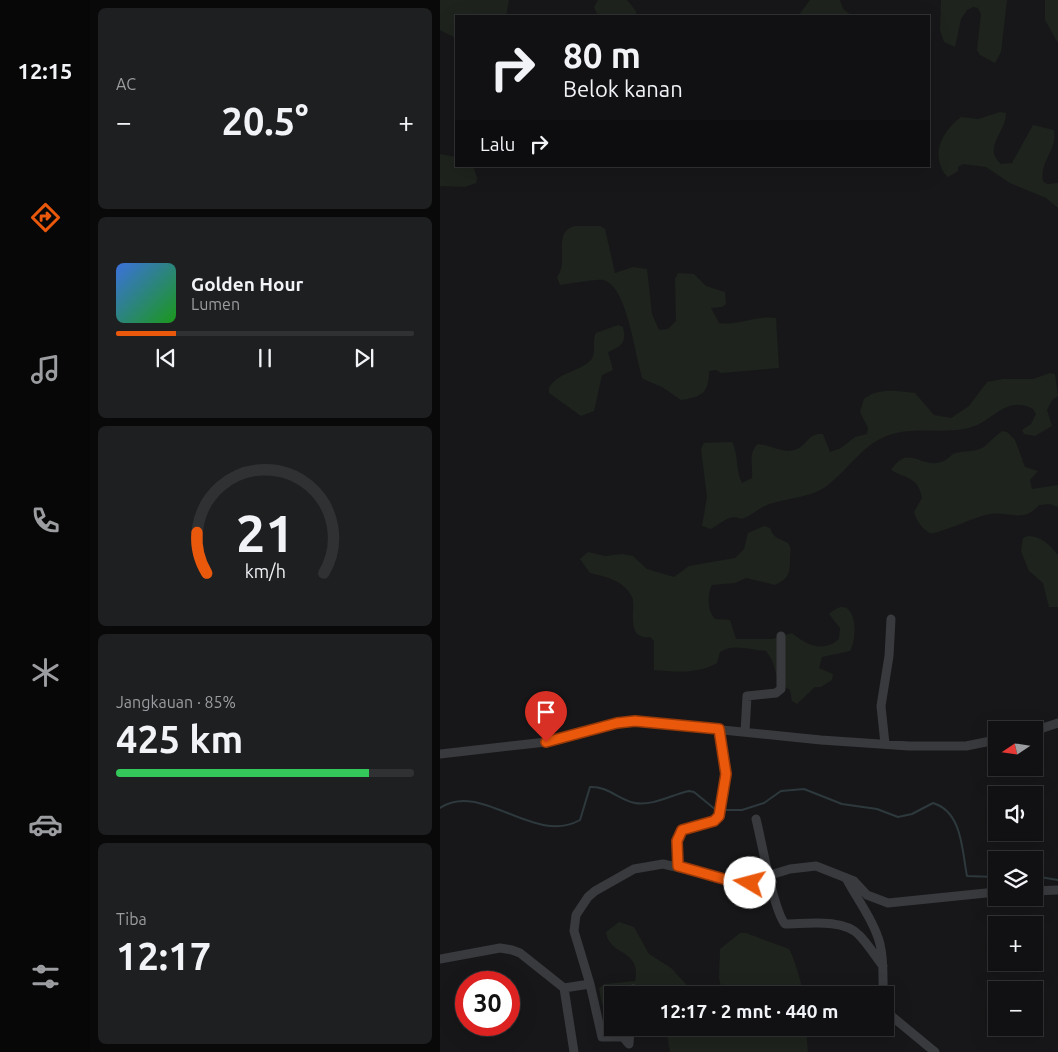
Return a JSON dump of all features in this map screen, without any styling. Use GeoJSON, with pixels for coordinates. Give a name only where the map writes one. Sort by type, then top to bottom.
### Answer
{"type":"FeatureCollection","features":[{"type":"Feature","properties":{"kind":"street"},"geometry":{"type":"LineString","coordinates":[[885,744],[881,706],[889,656],[891,619]]}},
{"type":"Feature","properties":{"kind":"street"},"geometry":{"type":"LineString","coordinates":[[745,732],[747,696],[776,693],[781,689],[781,636]]}},
{"type":"Feature","properties":{"kind":"street"},"geometry":{"type":"LineString","coordinates":[[440,754],[546,742],[617,723],[635,721],[821,740],[885,744],[966,746],[988,742]]}},
{"type":"Feature","properties":{"kind":"street"},"geometry":{"type":"LineString","coordinates":[[1043,727],[1058,723]]}},
{"type":"Feature","properties":{"kind":"street"},"geometry":{"type":"LineString","coordinates":[[678,866],[677,841],[682,830],[714,821],[719,816],[726,774],[719,729]]}},
{"type":"Feature","properties":{"kind":"street"},"geometry":{"type":"LineString","coordinates":[[756,819],[780,916],[786,924],[812,921],[850,929],[858,933],[883,966]]}},
{"type":"Feature","properties":{"kind":"street"},"geometry":{"type":"LineString","coordinates":[[629,1036],[628,1044],[623,1037],[602,1038],[590,984],[574,931],[576,915],[588,897],[607,883],[634,869],[663,864],[678,866],[738,883],[750,883],[790,869],[816,866],[854,881],[867,895],[883,902],[988,893]]}},
{"type":"Feature","properties":{"kind":"street"},"geometry":{"type":"LineString","coordinates":[[846,878],[875,929],[883,966],[884,986]]}},
{"type":"Feature","properties":{"kind":"street"},"geometry":{"type":"LineString","coordinates":[[1043,891],[1058,890]]}},
{"type":"Feature","properties":{"kind":"street"},"geometry":{"type":"LineString","coordinates":[[440,959],[505,948],[520,953],[564,988],[574,1052]]}},
{"type":"Feature","properties":{"kind":"street"},"geometry":{"type":"LineString","coordinates":[[564,988],[590,984]]}},
{"type":"Feature","properties":{"kind":"street"},"geometry":{"type":"LineString","coordinates":[[894,1017],[935,1052]]}},
{"type":"Feature","properties":{"kind":"shaded area"},"geometry":{"type":"Polygon","coordinates":[[[440,0],[509,0],[506,15],[455,15],[455,38],[440,30],[440,0]]]}},
{"type":"Feature","properties":{"kind":"shaded area"},"geometry":{"type":"Polygon","coordinates":[[[598,0],[627,0],[636,11],[636,15],[598,15],[594,7],[598,0]]]}},
{"type":"Feature","properties":{"kind":"shaded area"},"geometry":{"type":"Polygon","coordinates":[[[810,0],[840,0],[843,9],[852,15],[799,15],[810,0]]]}},
{"type":"Feature","properties":{"kind":"shaded area"},"geometry":{"type":"Polygon","coordinates":[[[941,0],[1007,0],[1001,52],[995,63],[980,55],[977,50],[981,14],[978,8],[973,7],[967,10],[961,19],[955,47],[944,42],[940,30],[941,0]]]}},
{"type":"Feature","properties":{"kind":"shaded area"},"geometry":{"type":"Polygon","coordinates":[[[1045,0],[1058,0],[1058,43],[1045,20],[1045,0]]]}},
{"type":"Feature","properties":{"kind":"shaded area"},"geometry":{"type":"Polygon","coordinates":[[[1000,112],[1006,113],[1005,120],[996,140],[994,152],[1001,164],[1012,163],[1033,125],[1054,130],[1055,137],[1042,174],[1043,181],[1047,184],[1058,183],[1058,208],[1046,198],[1010,183],[986,167],[963,164],[958,167],[958,171],[948,177],[944,173],[940,165],[939,149],[944,135],[949,129],[961,117],[978,119],[1000,112]]]}},
{"type":"Feature","properties":{"kind":"shaded area"},"geometry":{"type":"Polygon","coordinates":[[[440,154],[455,157],[455,167],[473,167],[477,178],[476,183],[465,187],[441,186],[440,188],[440,154]]]}},
{"type":"Feature","properties":{"kind":"shaded area"},"geometry":{"type":"Polygon","coordinates":[[[575,226],[600,226],[605,229],[615,273],[633,267],[647,269],[652,314],[659,330],[668,329],[676,321],[675,279],[678,273],[694,274],[706,286],[725,292],[726,304],[722,307],[711,308],[719,323],[726,324],[769,317],[776,318],[779,368],[721,373],[716,370],[709,371],[708,384],[703,393],[681,400],[662,387],[643,379],[625,308],[612,285],[600,280],[560,285],[557,277],[562,263],[562,241],[568,229],[575,226]]]}},
{"type":"Feature","properties":{"kind":"shaded area"},"geometry":{"type":"Polygon","coordinates":[[[618,325],[623,327],[624,337],[620,346],[608,352],[613,370],[602,375],[594,411],[581,416],[549,393],[549,388],[557,379],[592,359],[596,333],[618,325]]]}},
{"type":"Feature","properties":{"kind":"shaded area"},"geometry":{"type":"Polygon","coordinates":[[[1050,373],[1055,374],[1058,396],[1052,400],[1047,410],[1052,426],[1035,436],[1024,434],[1022,430],[1031,424],[1036,414],[1033,409],[1024,405],[1008,407],[972,427],[950,431],[916,431],[893,434],[874,442],[821,490],[767,505],[741,519],[729,518],[711,529],[702,526],[707,497],[701,449],[704,443],[732,442],[736,452],[738,473],[742,483],[752,478],[752,455],[758,444],[792,451],[801,447],[814,435],[823,434],[830,452],[841,448],[855,437],[867,434],[868,428],[860,412],[864,399],[870,395],[882,391],[915,393],[934,415],[951,418],[969,406],[987,382],[1003,379],[1033,379],[1050,373]]]}},
{"type":"Feature","properties":{"kind":"shaded area"},"geometry":{"type":"Polygon","coordinates":[[[1002,431],[1007,432],[1015,440],[1025,467],[1038,471],[1030,480],[1032,489],[1058,485],[1058,507],[1050,504],[1039,505],[1033,511],[1021,515],[985,515],[934,533],[924,529],[914,512],[922,498],[918,486],[911,479],[891,470],[904,458],[910,457],[929,463],[936,463],[945,460],[953,454],[980,449],[1002,431]]]}},
{"type":"Feature","properties":{"kind":"shaded area"},"geometry":{"type":"Polygon","coordinates":[[[764,526],[770,528],[775,536],[789,545],[790,564],[788,575],[775,585],[746,578],[735,583],[712,585],[709,593],[709,603],[712,616],[715,619],[730,620],[736,639],[772,639],[792,633],[803,641],[815,646],[827,646],[839,639],[840,628],[829,614],[837,608],[844,607],[849,610],[853,617],[854,634],[850,651],[822,657],[819,668],[833,674],[832,680],[821,687],[815,687],[797,704],[792,701],[790,690],[779,683],[772,660],[766,651],[742,648],[725,649],[720,652],[717,663],[710,667],[678,672],[654,670],[654,641],[650,637],[642,637],[634,628],[633,602],[629,591],[614,580],[590,573],[580,559],[588,552],[605,556],[622,554],[633,556],[647,569],[674,577],[689,566],[735,558],[744,549],[748,533],[764,526]]]}},
{"type":"Feature","properties":{"kind":"shaded area"},"geometry":{"type":"Polygon","coordinates":[[[1033,536],[1045,542],[1058,555],[1058,607],[1049,607],[1043,583],[1029,571],[1021,551],[1023,538],[1033,536]]]}},
{"type":"Feature","properties":{"kind":"shaded area"},"geometry":{"type":"Polygon","coordinates":[[[619,922],[634,927],[649,954],[671,968],[688,986],[604,986],[604,1007],[599,988],[605,984],[635,981],[636,970],[630,958],[608,940],[606,932],[619,922]]]}},
{"type":"Feature","properties":{"kind":"shaded area"},"geometry":{"type":"Polygon","coordinates":[[[740,933],[746,933],[789,949],[802,986],[721,986],[719,978],[720,949],[740,933]]]}},
{"type":"Feature","properties":{"kind":"shaded area"},"geometry":{"type":"Polygon","coordinates":[[[667,1036],[807,1036],[808,1052],[670,1052],[667,1036]]]}},
{"type":"Feature","properties":{"kind":"waterway"},"geometry":{"type":"LineString","coordinates":[[440,808],[456,802],[473,802],[544,825],[562,826],[580,820],[590,787],[596,787],[629,801],[642,804],[655,802],[689,791],[694,792],[716,810]]}},
{"type":"Feature","properties":{"kind":"waterway"},"geometry":{"type":"LineString","coordinates":[[723,810],[742,810],[764,803],[781,791],[804,789],[842,804],[877,809],[898,817],[912,814],[933,803],[943,808],[956,824],[962,845],[967,876],[988,877]]}},
{"type":"Feature","properties":{"kind":"waterway"},"geometry":{"type":"LineString","coordinates":[[1043,878],[1058,880]]}},
{"type":"Feature","properties":{"kind":"route"},"geometry":{"type":"LineString","coordinates":[[546,742],[617,723],[635,721],[719,729],[726,774],[719,816],[714,821],[682,830],[678,835],[677,841],[678,866],[738,883],[750,883]]}}]}
